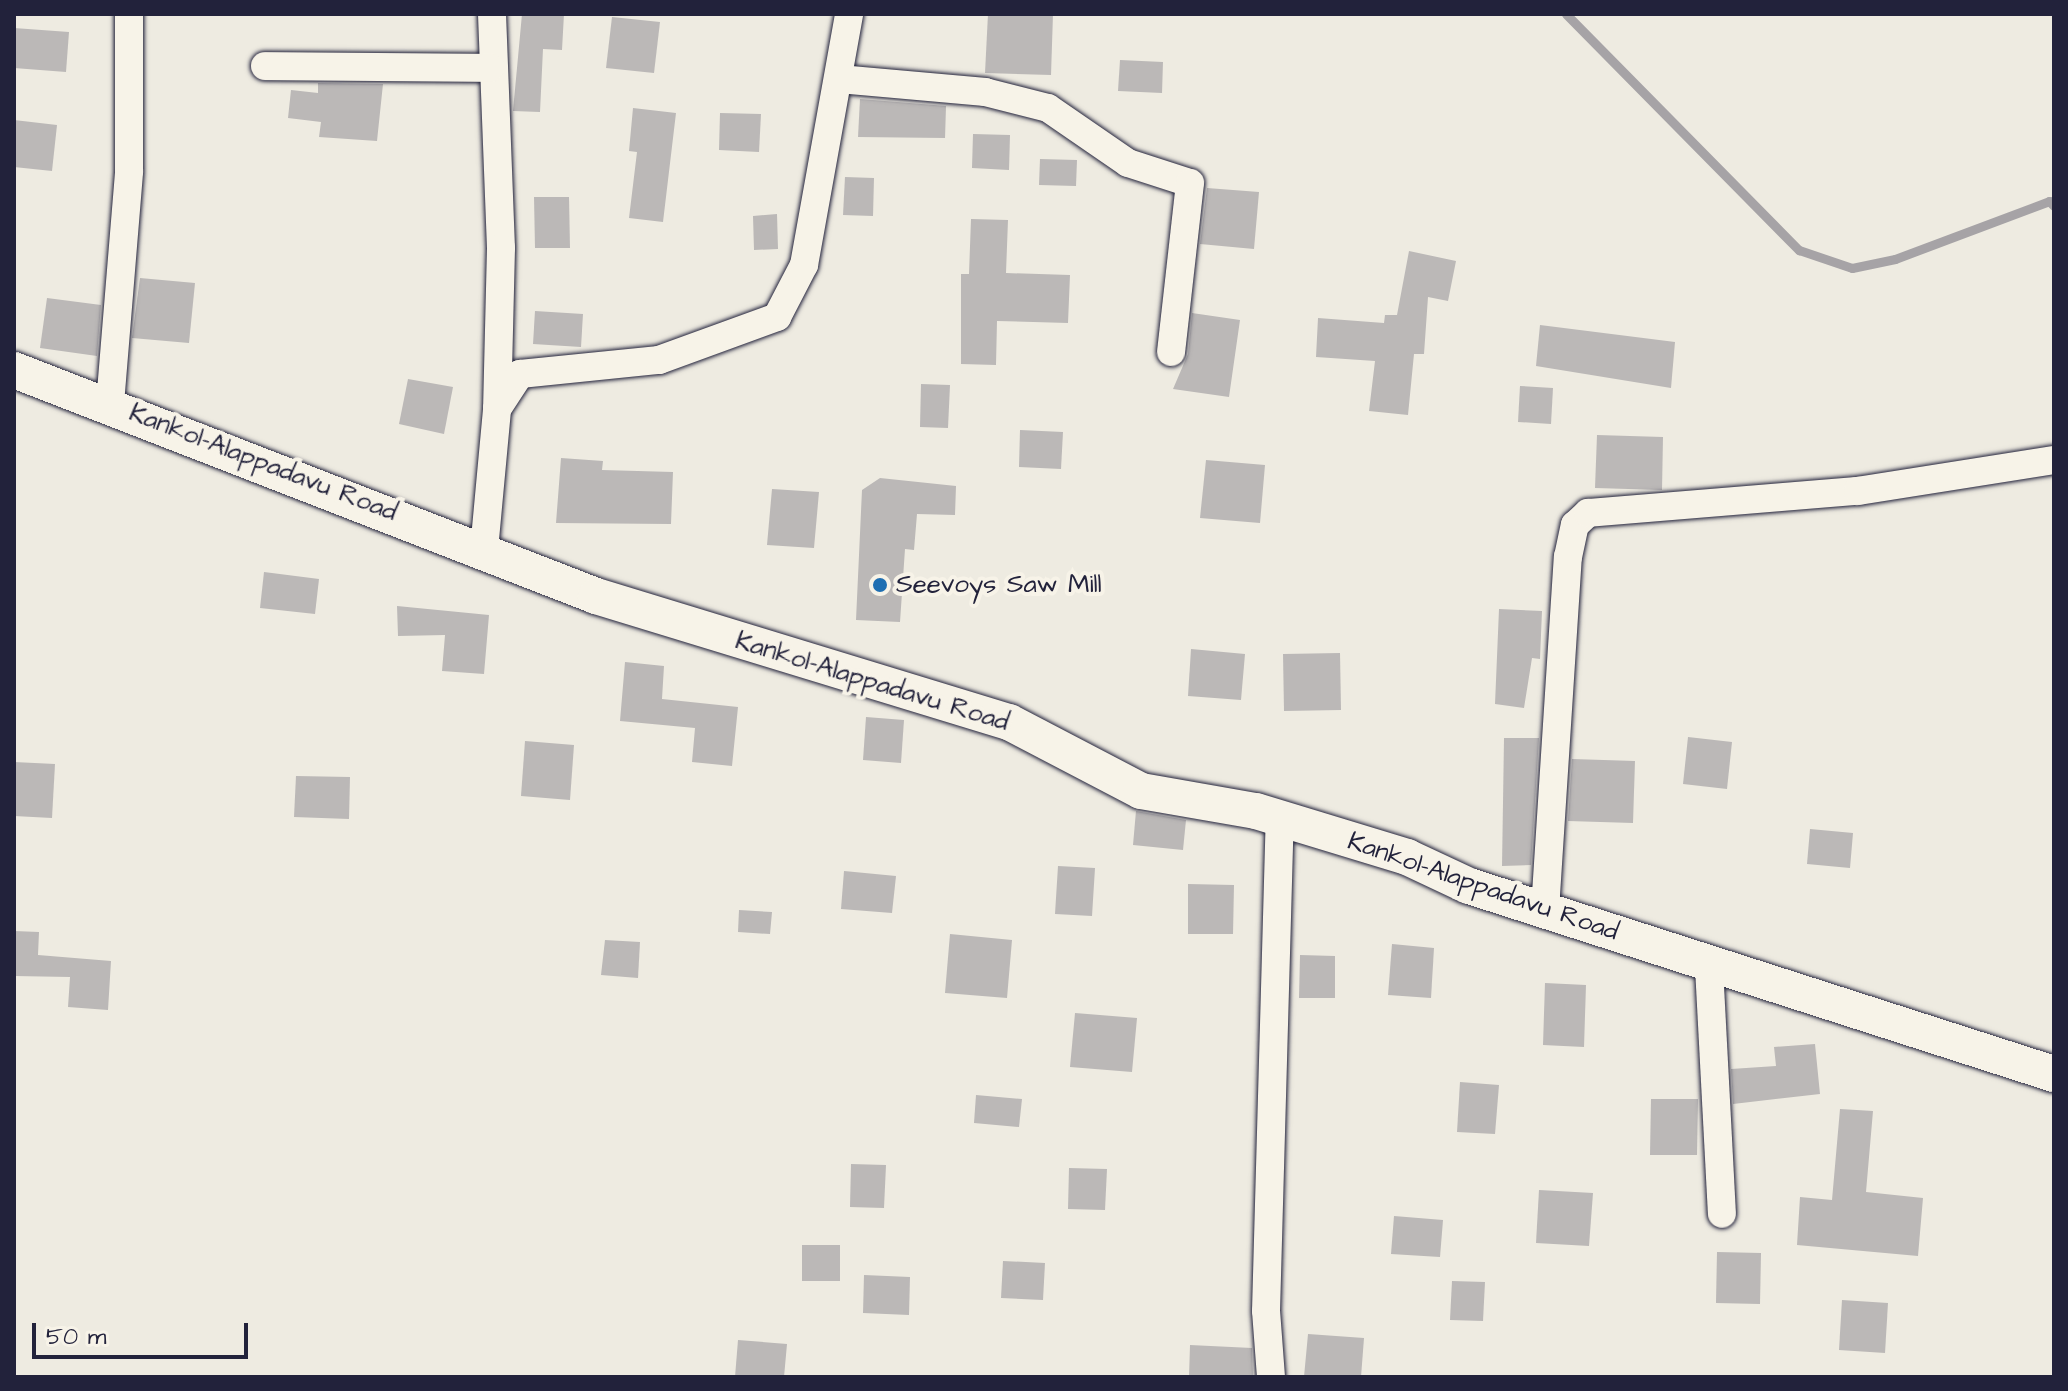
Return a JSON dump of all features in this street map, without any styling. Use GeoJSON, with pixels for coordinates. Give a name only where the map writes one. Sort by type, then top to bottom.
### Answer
{"type":"FeatureCollection","features":[{"type":"Feature","properties":{"kind":"main road","name":"Kankol-Alappadavu Road"},"geometry":{"type":"LineString","coordinates":[[14,370],[110,404],[596,596],[1009,722],[1141,791],[1280,818],[1709,967],[2054,1074]]}},
{"type":"Feature","properties":{"kind":"street"},"geometry":{"type":"LineString","coordinates":[[110,404],[129,171],[129,14]]}},
{"type":"Feature","properties":{"kind":"street"},"geometry":{"type":"LineString","coordinates":[[484,550],[497,409],[501,248],[490,68],[492,14]]}},
{"type":"Feature","properties":{"kind":"street"},"geometry":{"type":"LineString","coordinates":[[497,409],[520,374],[659,360],[777,317],[804,265],[849,14]]}},
{"type":"Feature","properties":{"kind":"street"},"geometry":{"type":"LineString","coordinates":[[265,66],[490,68]]}},
{"type":"Feature","properties":{"kind":"street"},"geometry":{"type":"LineString","coordinates":[[839,79],[985,92],[1048,108],[1128,163],[1190,183],[1171,352]]}},
{"type":"Feature","properties":{"kind":"street"},"geometry":{"type":"LineString","coordinates":[[1545,910],[1568,557],[1575,525],[1588,513],[1858,491],[2054,460]]}},
{"type":"Feature","properties":{"kind":"street"},"geometry":{"type":"LineString","coordinates":[[1271,1377],[1266,1311],[1280,818]]}},
{"type":"Feature","properties":{"kind":"street"},"geometry":{"type":"LineString","coordinates":[[1709,967],[1722,1214]]}},
{"type":"Feature","properties":{"kind":"building"},"geometry":{"type":"Polygon","coordinates":[[[522,14],[564,14],[562,50],[543,49],[540,112],[513,111],[522,14]]]}},
{"type":"Feature","properties":{"kind":"building"},"geometry":{"type":"Polygon","coordinates":[[[988,14],[1053,14],[1051,75],[985,73],[988,14]]]}},
{"type":"Feature","properties":{"kind":"building"},"geometry":{"type":"Polygon","coordinates":[[[612,17],[660,22],[654,73],[606,68],[612,17]]]}},
{"type":"Feature","properties":{"kind":"building"},"geometry":{"type":"Polygon","coordinates":[[[14,28],[69,32],[66,72],[14,68],[14,28]]]}},
{"type":"Feature","properties":{"kind":"building"},"geometry":{"type":"Polygon","coordinates":[[[1120,60],[1163,62],[1162,93],[1118,91],[1120,60]]]}},
{"type":"Feature","properties":{"kind":"building"},"geometry":{"type":"Polygon","coordinates":[[[318,83],[383,84],[377,141],[319,137],[321,122],[288,118],[291,90],[318,93],[318,83]]]}},
{"type":"Feature","properties":{"kind":"building"},"geometry":{"type":"Polygon","coordinates":[[[860,99],[946,106],[945,138],[858,137],[860,99]]]}},
{"type":"Feature","properties":{"kind":"building"},"geometry":{"type":"Polygon","coordinates":[[[633,108],[676,113],[663,222],[629,218],[637,152],[629,151],[633,108]]]}},
{"type":"Feature","properties":{"kind":"building"},"geometry":{"type":"Polygon","coordinates":[[[720,113],[761,114],[759,152],[719,150],[720,113]]]}},
{"type":"Feature","properties":{"kind":"building"},"geometry":{"type":"Polygon","coordinates":[[[14,120],[57,125],[52,171],[14,167],[14,120]]]}},
{"type":"Feature","properties":{"kind":"building"},"geometry":{"type":"Polygon","coordinates":[[[973,134],[1010,135],[1009,170],[972,168],[973,134]]]}},
{"type":"Feature","properties":{"kind":"building"},"geometry":{"type":"Polygon","coordinates":[[[1040,159],[1077,160],[1076,186],[1039,185],[1040,159]]]}},
{"type":"Feature","properties":{"kind":"building"},"geometry":{"type":"Polygon","coordinates":[[[845,177],[874,178],[873,216],[843,215],[845,177]]]}},
{"type":"Feature","properties":{"kind":"building"},"geometry":{"type":"Polygon","coordinates":[[[1207,188],[1259,192],[1254,249],[1200,244],[1207,188]]]}},
{"type":"Feature","properties":{"kind":"building"},"geometry":{"type":"Polygon","coordinates":[[[534,197],[569,197],[570,248],[535,248],[534,197]]]}},
{"type":"Feature","properties":{"kind":"building"},"geometry":{"type":"Polygon","coordinates":[[[777,214],[778,249],[754,250],[753,216],[777,214]]]}},
{"type":"Feature","properties":{"kind":"building"},"geometry":{"type":"Polygon","coordinates":[[[971,219],[1008,220],[1006,273],[1070,275],[1068,323],[997,321],[996,365],[961,364],[961,274],[969,274],[971,219]]]}},
{"type":"Feature","properties":{"kind":"building"},"geometry":{"type":"Polygon","coordinates":[[[1409,251],[1456,261],[1448,301],[1428,297],[1424,354],[1414,354],[1408,415],[1369,411],[1375,361],[1316,357],[1318,318],[1384,323],[1385,315],[1397,315],[1409,251]]]}},
{"type":"Feature","properties":{"kind":"building"},"geometry":{"type":"Polygon","coordinates":[[[140,278],[195,283],[189,343],[132,338],[140,278]]]}},
{"type":"Feature","properties":{"kind":"building"},"geometry":{"type":"Polygon","coordinates":[[[47,298],[101,305],[97,356],[40,348],[47,298]]]}},
{"type":"Feature","properties":{"kind":"building"},"geometry":{"type":"Polygon","coordinates":[[[535,311],[583,314],[581,347],[533,344],[535,311]]]}},
{"type":"Feature","properties":{"kind":"building"},"geometry":{"type":"Polygon","coordinates":[[[1192,313],[1240,320],[1229,397],[1173,389],[1188,354],[1192,313]]]}},
{"type":"Feature","properties":{"kind":"building"},"geometry":{"type":"Polygon","coordinates":[[[1540,325],[1675,342],[1671,388],[1536,366],[1540,325]]]}},
{"type":"Feature","properties":{"kind":"building"},"geometry":{"type":"Polygon","coordinates":[[[408,379],[453,387],[444,434],[399,424],[408,379]]]}},
{"type":"Feature","properties":{"kind":"building"},"geometry":{"type":"Polygon","coordinates":[[[921,384],[950,385],[948,428],[920,427],[921,384]]]}},
{"type":"Feature","properties":{"kind":"building"},"geometry":{"type":"Polygon","coordinates":[[[1520,386],[1553,388],[1551,424],[1518,422],[1520,386]]]}},
{"type":"Feature","properties":{"kind":"building"},"geometry":{"type":"Polygon","coordinates":[[[1020,430],[1063,432],[1061,469],[1019,467],[1020,430]]]}},
{"type":"Feature","properties":{"kind":"building"},"geometry":{"type":"Polygon","coordinates":[[[1597,435],[1663,437],[1662,490],[1595,488],[1597,435]]]}},
{"type":"Feature","properties":{"kind":"building"},"geometry":{"type":"Polygon","coordinates":[[[561,458],[603,461],[602,470],[673,472],[671,524],[556,523],[561,458]]]}},
{"type":"Feature","properties":{"kind":"building"},"geometry":{"type":"Polygon","coordinates":[[[1206,460],[1265,465],[1260,523],[1200,518],[1206,460]]]}},
{"type":"Feature","properties":{"kind":"building","name":"Seevoys Saw Mill"},"geometry":{"type":"Polygon","coordinates":[[[880,478],[956,486],[955,515],[917,514],[914,550],[905,549],[900,622],[856,620],[862,490],[880,478]]]}},
{"type":"Feature","properties":{"kind":"building"},"geometry":{"type":"Polygon","coordinates":[[[772,489],[819,492],[814,548],[767,545],[772,489]]]}},
{"type":"Feature","properties":{"kind":"building"},"geometry":{"type":"Polygon","coordinates":[[[264,572],[319,579],[315,614],[260,608],[264,572]]]}},
{"type":"Feature","properties":{"kind":"building"},"geometry":{"type":"Polygon","coordinates":[[[397,606],[489,615],[484,674],[442,671],[445,635],[398,636],[397,606]]]}},
{"type":"Feature","properties":{"kind":"building"},"geometry":{"type":"Polygon","coordinates":[[[1499,609],[1542,611],[1540,659],[1532,658],[1524,708],[1495,704],[1499,609]]]}},
{"type":"Feature","properties":{"kind":"building"},"geometry":{"type":"Polygon","coordinates":[[[1191,649],[1245,654],[1241,700],[1188,696],[1191,649]]]}},
{"type":"Feature","properties":{"kind":"building"},"geometry":{"type":"Polygon","coordinates":[[[1340,653],[1341,710],[1284,711],[1283,654],[1340,653]]]}},
{"type":"Feature","properties":{"kind":"building"},"geometry":{"type":"Polygon","coordinates":[[[625,662],[664,666],[662,699],[738,707],[732,766],[692,762],[695,728],[620,721],[625,662]]]}},
{"type":"Feature","properties":{"kind":"building"},"geometry":{"type":"Polygon","coordinates":[[[866,717],[904,720],[901,763],[863,760],[866,717]]]}},
{"type":"Feature","properties":{"kind":"building"},"geometry":{"type":"Polygon","coordinates":[[[1688,737],[1732,742],[1727,789],[1683,784],[1688,737]]]}},
{"type":"Feature","properties":{"kind":"building"},"geometry":{"type":"Polygon","coordinates":[[[1504,738],[1539,738],[1531,865],[1502,866],[1504,738]]]}},
{"type":"Feature","properties":{"kind":"building"},"geometry":{"type":"Polygon","coordinates":[[[525,741],[574,745],[570,800],[521,796],[525,741]]]}},
{"type":"Feature","properties":{"kind":"building"},"geometry":{"type":"Polygon","coordinates":[[[1572,759],[1635,761],[1633,823],[1568,821],[1572,759]]]}},
{"type":"Feature","properties":{"kind":"building"},"geometry":{"type":"Polygon","coordinates":[[[14,762],[55,764],[52,818],[14,816],[14,762]]]}},
{"type":"Feature","properties":{"kind":"building"},"geometry":{"type":"Polygon","coordinates":[[[296,776],[350,777],[349,819],[294,817],[296,776]]]}},
{"type":"Feature","properties":{"kind":"building"},"geometry":{"type":"Polygon","coordinates":[[[1136,811],[1186,820],[1183,850],[1133,845],[1136,811]]]}},
{"type":"Feature","properties":{"kind":"building"},"geometry":{"type":"Polygon","coordinates":[[[1810,829],[1853,833],[1850,868],[1807,864],[1810,829]]]}},
{"type":"Feature","properties":{"kind":"building"},"geometry":{"type":"Polygon","coordinates":[[[1058,866],[1095,868],[1092,916],[1055,914],[1058,866]]]}},
{"type":"Feature","properties":{"kind":"building"},"geometry":{"type":"Polygon","coordinates":[[[844,871],[896,876],[892,913],[841,909],[844,871]]]}},
{"type":"Feature","properties":{"kind":"building"},"geometry":{"type":"Polygon","coordinates":[[[1188,884],[1234,885],[1233,934],[1188,934],[1188,884]]]}},
{"type":"Feature","properties":{"kind":"building"},"geometry":{"type":"Polygon","coordinates":[[[739,910],[772,912],[770,934],[738,932],[739,910]]]}},
{"type":"Feature","properties":{"kind":"building"},"geometry":{"type":"Polygon","coordinates":[[[14,931],[39,932],[38,955],[111,961],[108,1010],[68,1007],[70,977],[14,976],[14,931]]]}},
{"type":"Feature","properties":{"kind":"building"},"geometry":{"type":"Polygon","coordinates":[[[950,934],[1012,940],[1007,998],[945,993],[950,934]]]}},
{"type":"Feature","properties":{"kind":"building"},"geometry":{"type":"Polygon","coordinates":[[[605,940],[640,942],[638,978],[601,975],[605,940]]]}},
{"type":"Feature","properties":{"kind":"building"},"geometry":{"type":"Polygon","coordinates":[[[1392,944],[1434,948],[1431,998],[1388,995],[1392,944]]]}},
{"type":"Feature","properties":{"kind":"building"},"geometry":{"type":"Polygon","coordinates":[[[1300,955],[1335,956],[1335,998],[1299,998],[1300,955]]]}},
{"type":"Feature","properties":{"kind":"building"},"geometry":{"type":"Polygon","coordinates":[[[1545,983],[1586,985],[1584,1047],[1543,1045],[1545,983]]]}},
{"type":"Feature","properties":{"kind":"building"},"geometry":{"type":"Polygon","coordinates":[[[1075,1013],[1137,1018],[1132,1072],[1070,1067],[1075,1013]]]}},
{"type":"Feature","properties":{"kind":"building"},"geometry":{"type":"Polygon","coordinates":[[[1815,1044],[1820,1094],[1733,1104],[1731,1069],[1776,1066],[1774,1047],[1815,1044]]]}},
{"type":"Feature","properties":{"kind":"building"},"geometry":{"type":"Polygon","coordinates":[[[1460,1082],[1499,1085],[1495,1134],[1457,1132],[1460,1082]]]}},
{"type":"Feature","properties":{"kind":"building"},"geometry":{"type":"Polygon","coordinates":[[[976,1095],[1022,1099],[1019,1127],[974,1123],[976,1095]]]}},
{"type":"Feature","properties":{"kind":"building"},"geometry":{"type":"Polygon","coordinates":[[[1651,1099],[1698,1099],[1697,1155],[1650,1155],[1651,1099]]]}},
{"type":"Feature","properties":{"kind":"building"},"geometry":{"type":"Polygon","coordinates":[[[1840,1109],[1873,1111],[1866,1192],[1923,1198],[1918,1256],[1797,1245],[1800,1197],[1832,1200],[1840,1109]]]}},
{"type":"Feature","properties":{"kind":"building"},"geometry":{"type":"Polygon","coordinates":[[[851,1164],[886,1165],[884,1208],[850,1207],[851,1164]]]}},
{"type":"Feature","properties":{"kind":"building"},"geometry":{"type":"Polygon","coordinates":[[[1069,1168],[1107,1169],[1105,1210],[1068,1209],[1069,1168]]]}},
{"type":"Feature","properties":{"kind":"building"},"geometry":{"type":"Polygon","coordinates":[[[1539,1190],[1593,1193],[1589,1246],[1536,1243],[1539,1190]]]}},
{"type":"Feature","properties":{"kind":"building"},"geometry":{"type":"Polygon","coordinates":[[[1394,1216],[1443,1220],[1440,1257],[1391,1254],[1394,1216]]]}},
{"type":"Feature","properties":{"kind":"building"},"geometry":{"type":"Polygon","coordinates":[[[802,1245],[840,1245],[840,1281],[802,1281],[802,1245]]]}},
{"type":"Feature","properties":{"kind":"building"},"geometry":{"type":"Polygon","coordinates":[[[1717,1252],[1761,1253],[1760,1304],[1716,1303],[1717,1252]]]}},
{"type":"Feature","properties":{"kind":"building"},"geometry":{"type":"Polygon","coordinates":[[[1003,1261],[1045,1263],[1043,1300],[1001,1298],[1003,1261]]]}},
{"type":"Feature","properties":{"kind":"building"},"geometry":{"type":"Polygon","coordinates":[[[864,1275],[910,1277],[909,1315],[863,1313],[864,1275]]]}},
{"type":"Feature","properties":{"kind":"building"},"geometry":{"type":"Polygon","coordinates":[[[1452,1281],[1485,1282],[1483,1321],[1450,1320],[1452,1281]]]}},
{"type":"Feature","properties":{"kind":"building"},"geometry":{"type":"Polygon","coordinates":[[[1842,1300],[1888,1303],[1885,1353],[1839,1350],[1842,1300]]]}},
{"type":"Feature","properties":{"kind":"building"},"geometry":{"type":"Polygon","coordinates":[[[1308,1334],[1364,1338],[1361,1377],[1304,1377],[1308,1334]]]}},
{"type":"Feature","properties":{"kind":"building"},"geometry":{"type":"Polygon","coordinates":[[[738,1340],[787,1344],[784,1377],[735,1377],[738,1340]]]}},
{"type":"Feature","properties":{"kind":"building"},"geometry":{"type":"Polygon","coordinates":[[[1190,1345],[1252,1348],[1253,1377],[1189,1377],[1190,1345]]]}},
{"type":"Feature","properties":{"kind":"waterway"},"geometry":{"type":"LineString","coordinates":[[1566,14],[1799,250],[1852,268],[1895,259],[2049,201],[2054,206]]}},
{"type":"Feature","properties":{"kind":"place","name":"Seevoys Saw Mill"},"geometry":{"type":"Point","coordinates":[880,585]}}]}
